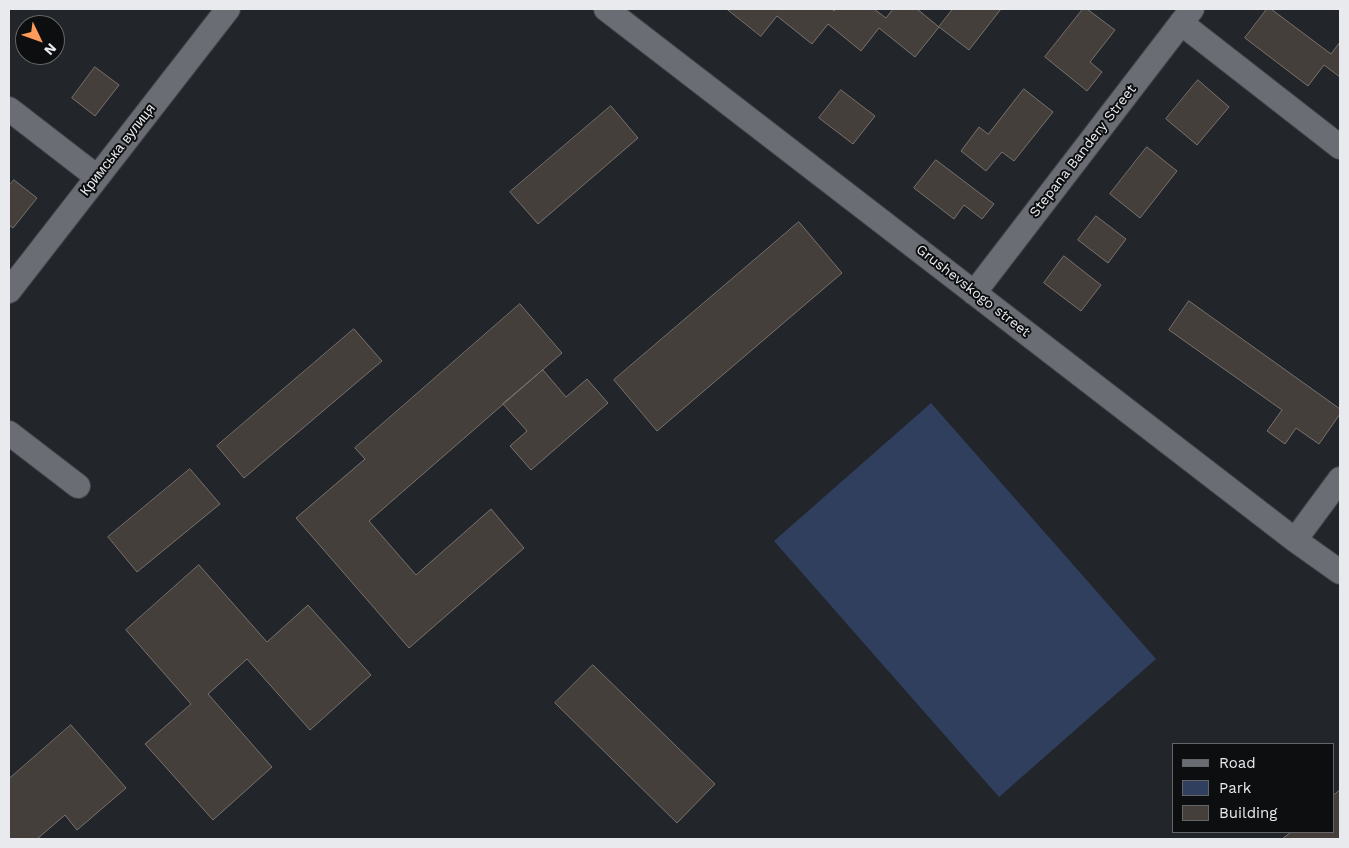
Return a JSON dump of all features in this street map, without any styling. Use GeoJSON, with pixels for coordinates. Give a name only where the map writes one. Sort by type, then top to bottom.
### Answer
{"type":"FeatureCollection","features":[{"type":"Feature","properties":{"kind":"street","name":"Кримська вулиця"},"geometry":{"type":"LineString","coordinates":[[9,291],[228,9]]}},
{"type":"Feature","properties":{"kind":"street","name":"Grushevskogo street"},"geometry":{"type":"LineString","coordinates":[[606,9],[1295,540],[1340,572]]}},
{"type":"Feature","properties":{"kind":"street"},"geometry":{"type":"LineString","coordinates":[[1187,16],[1340,146]]}},
{"type":"Feature","properties":{"kind":"street","name":"Stepana Bandery Street"},"geometry":{"type":"LineString","coordinates":[[974,293],[1187,16]]}},
{"type":"Feature","properties":{"kind":"street"},"geometry":{"type":"LineString","coordinates":[[9,109],[97,177]]}},
{"type":"Feature","properties":{"kind":"street"},"geometry":{"type":"LineString","coordinates":[[9,433],[78,486]]}},
{"type":"Feature","properties":{"kind":"street"},"geometry":{"type":"LineString","coordinates":[[1295,540],[1340,479]]}},
{"type":"Feature","properties":{"kind":"green space"},"geometry":{"type":"Polygon","coordinates":[[[931,403],[1156,659],[999,797],[774,541],[931,403]]]}},
{"type":"Feature","properties":{"kind":"building"},"geometry":{"type":"Polygon","coordinates":[[[727,9],[832,9],[834,11],[836,9],[874,9],[886,18],[893,9],[917,9],[939,27],[915,57],[879,28],[861,51],[828,24],[812,44],[777,16],[761,36],[727,9]]]}},
{"type":"Feature","properties":{"kind":"building"},"geometry":{"type":"Polygon","coordinates":[[[953,9],[1001,9],[969,50],[939,27],[953,9]]]}},
{"type":"Feature","properties":{"kind":"building"},"geometry":{"type":"Polygon","coordinates":[[[1083,9],[1087,9],[1115,30],[1090,62],[1102,72],[1087,91],[1045,57],[1083,9]]]}},
{"type":"Feature","properties":{"kind":"building"},"geometry":{"type":"Polygon","coordinates":[[[1267,9],[1271,9],[1331,54],[1340,42],[1340,77],[1324,65],[1308,86],[1245,38],[1267,9]]]}},
{"type":"Feature","properties":{"kind":"building"},"geometry":{"type":"Polygon","coordinates":[[[95,67],[119,85],[95,116],[72,98],[95,67]]]}},
{"type":"Feature","properties":{"kind":"building"},"geometry":{"type":"Polygon","coordinates":[[[1198,80],[1229,107],[1197,145],[1166,119],[1198,80]]]}},
{"type":"Feature","properties":{"kind":"building"},"geometry":{"type":"Polygon","coordinates":[[[1024,89],[1053,112],[1014,161],[1002,152],[986,171],[961,151],[979,127],[988,134],[1024,89]]]}},
{"type":"Feature","properties":{"kind":"building"},"geometry":{"type":"Polygon","coordinates":[[[841,90],[875,116],[853,144],[819,118],[841,90]]]}},
{"type":"Feature","properties":{"kind":"building"},"geometry":{"type":"Polygon","coordinates":[[[611,106],[638,138],[538,224],[510,192],[611,106]]]}},
{"type":"Feature","properties":{"kind":"building"},"geometry":{"type":"Polygon","coordinates":[[[1147,147],[1177,171],[1140,218],[1110,194],[1147,147]]]}},
{"type":"Feature","properties":{"kind":"building"},"geometry":{"type":"Polygon","coordinates":[[[936,160],[994,204],[982,219],[964,205],[954,219],[914,188],[936,160]]]}},
{"type":"Feature","properties":{"kind":"building"},"geometry":{"type":"Polygon","coordinates":[[[14,180],[37,198],[13,228],[9,225],[9,186],[14,180]]]}},
{"type":"Feature","properties":{"kind":"building"},"geometry":{"type":"Polygon","coordinates":[[[1096,216],[1126,239],[1108,263],[1078,240],[1096,216]]]}},
{"type":"Feature","properties":{"kind":"building"},"geometry":{"type":"Polygon","coordinates":[[[799,222],[842,273],[657,431],[614,380],[799,222]]]}},
{"type":"Feature","properties":{"kind":"building"},"geometry":{"type":"Polygon","coordinates":[[[1064,256],[1101,285],[1081,311],[1044,283],[1064,256]]]}},
{"type":"Feature","properties":{"kind":"building"},"geometry":{"type":"Polygon","coordinates":[[[1189,301],[1340,409],[1340,414],[1319,444],[1296,428],[1285,444],[1267,431],[1282,410],[1169,330],[1189,301]]]}},
{"type":"Feature","properties":{"kind":"building"},"geometry":{"type":"Polygon","coordinates":[[[520,304],[562,353],[369,521],[416,575],[491,509],[524,548],[409,648],[296,518],[365,459],[355,448],[520,304]]]}},
{"type":"Feature","properties":{"kind":"building"},"geometry":{"type":"Polygon","coordinates":[[[354,329],[382,361],[244,478],[217,446],[354,329]]]}},
{"type":"Feature","properties":{"kind":"building"},"geometry":{"type":"Polygon","coordinates":[[[543,370],[566,397],[587,379],[608,403],[531,470],[510,446],[527,431],[503,404],[543,370]]]}},
{"type":"Feature","properties":{"kind":"building"},"geometry":{"type":"Polygon","coordinates":[[[190,469],[220,504],[137,572],[108,537],[190,469]]]}},
{"type":"Feature","properties":{"kind":"building"},"geometry":{"type":"Polygon","coordinates":[[[199,565],[267,642],[308,605],[371,675],[310,730],[247,659],[208,694],[272,767],[213,820],[145,744],[191,704],[126,630],[199,565]]]}},
{"type":"Feature","properties":{"kind":"building"},"geometry":{"type":"Polygon","coordinates":[[[593,665],[715,784],[677,823],[555,703],[593,665]]]}},
{"type":"Feature","properties":{"kind":"building"},"geometry":{"type":"Polygon","coordinates":[[[71,725],[126,788],[77,830],[65,815],[37,839],[9,839],[9,779],[71,725]]]}},
{"type":"Feature","properties":{"kind":"building"},"geometry":{"type":"Polygon","coordinates":[[[1340,790],[1340,839],[1282,839],[1290,833],[1334,833],[1334,795],[1340,790]]]}}]}
